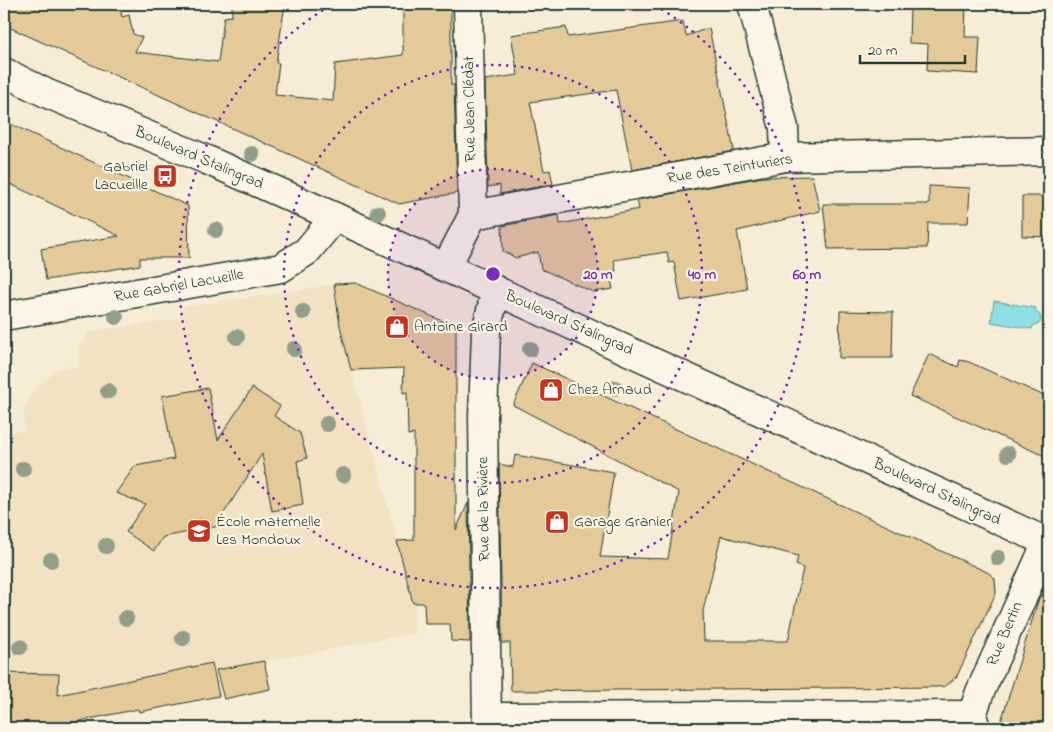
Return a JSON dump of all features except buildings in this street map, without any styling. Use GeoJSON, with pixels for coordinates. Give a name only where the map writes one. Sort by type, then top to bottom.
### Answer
{"type":"FeatureCollection","features":[{"type":"Feature","properties":{"kind":"street","name":"Rue Jean Clédat"},"geometry":{"type":"LineString","coordinates":[[468,4],[473,215]]}},
{"type":"Feature","properties":{"kind":"street"},"geometry":{"type":"LineString","coordinates":[[752,4],[784,128],[785,158]]}},
{"type":"Feature","properties":{"kind":"street","name":"Boulevard Stalingrad"},"geometry":{"type":"LineString","coordinates":[[4,72],[48,94],[207,160],[335,217],[1048,542]]}},
{"type":"Feature","properties":{"kind":"street","name":"Rue des Teinturiers"},"geometry":{"type":"LineString","coordinates":[[473,215],[785,158],[1049,151]]}},
{"type":"Feature","properties":{"kind":"street"},"geometry":{"type":"LineString","coordinates":[[446,267],[473,215]]}},
{"type":"Feature","properties":{"kind":"street","name":"Rue Gabriel Lacueille"},"geometry":{"type":"LineString","coordinates":[[4,316],[281,268],[307,251],[335,217]]}},
{"type":"Feature","properties":{"kind":"street","name":"Rue de la Rivière"},"geometry":{"type":"LineString","coordinates":[[487,722],[483,416],[486,331],[496,290]]}},
{"type":"Feature","properties":{"kind":"street","name":"Rue Bertin"},"geometry":{"type":"LineString","coordinates":[[974,722],[1007,627],[1048,542]]}},
{"type":"Feature","properties":{"kind":"street"},"geometry":{"type":"LineString","coordinates":[[487,722],[974,722]]}},
{"type":"Feature","properties":{"kind":"shaded area","name":"École maternelle Les Mondoux"},"geometry":{"type":"Polygon","coordinates":[[[333,285],[342,336],[415,606],[414,633],[215,671],[211,663],[68,693],[4,691],[4,432],[24,431],[24,409],[33,391],[59,368],[80,367],[78,348],[90,331],[181,319],[179,307],[333,285]]]}},
{"type":"Feature","properties":{"kind":"water"},"geometry":{"type":"Polygon","coordinates":[[[994,301],[1036,308],[1035,311],[1040,315],[1041,322],[1033,326],[1032,329],[991,322],[994,301]]]}},
{"type":"Feature","properties":{"kind":"place","name":"Gabriel Lacueille"},"geometry":{"type":"Point","coordinates":[165,176]}},
{"type":"Feature","properties":{"kind":"place","name":"Antoine Girard"},"geometry":{"type":"Point","coordinates":[397,327]}},
{"type":"Feature","properties":{"kind":"place","name":"Chez Arnaud"},"geometry":{"type":"Point","coordinates":[551,390]}},
{"type":"Feature","properties":{"kind":"place","name":"Garage Granier"},"geometry":{"type":"Point","coordinates":[557,522]}},
{"type":"Feature","properties":{"kind":"place","name":"École maternelle Les Mondoux"},"geometry":{"type":"Point","coordinates":[199,531]}}]}
